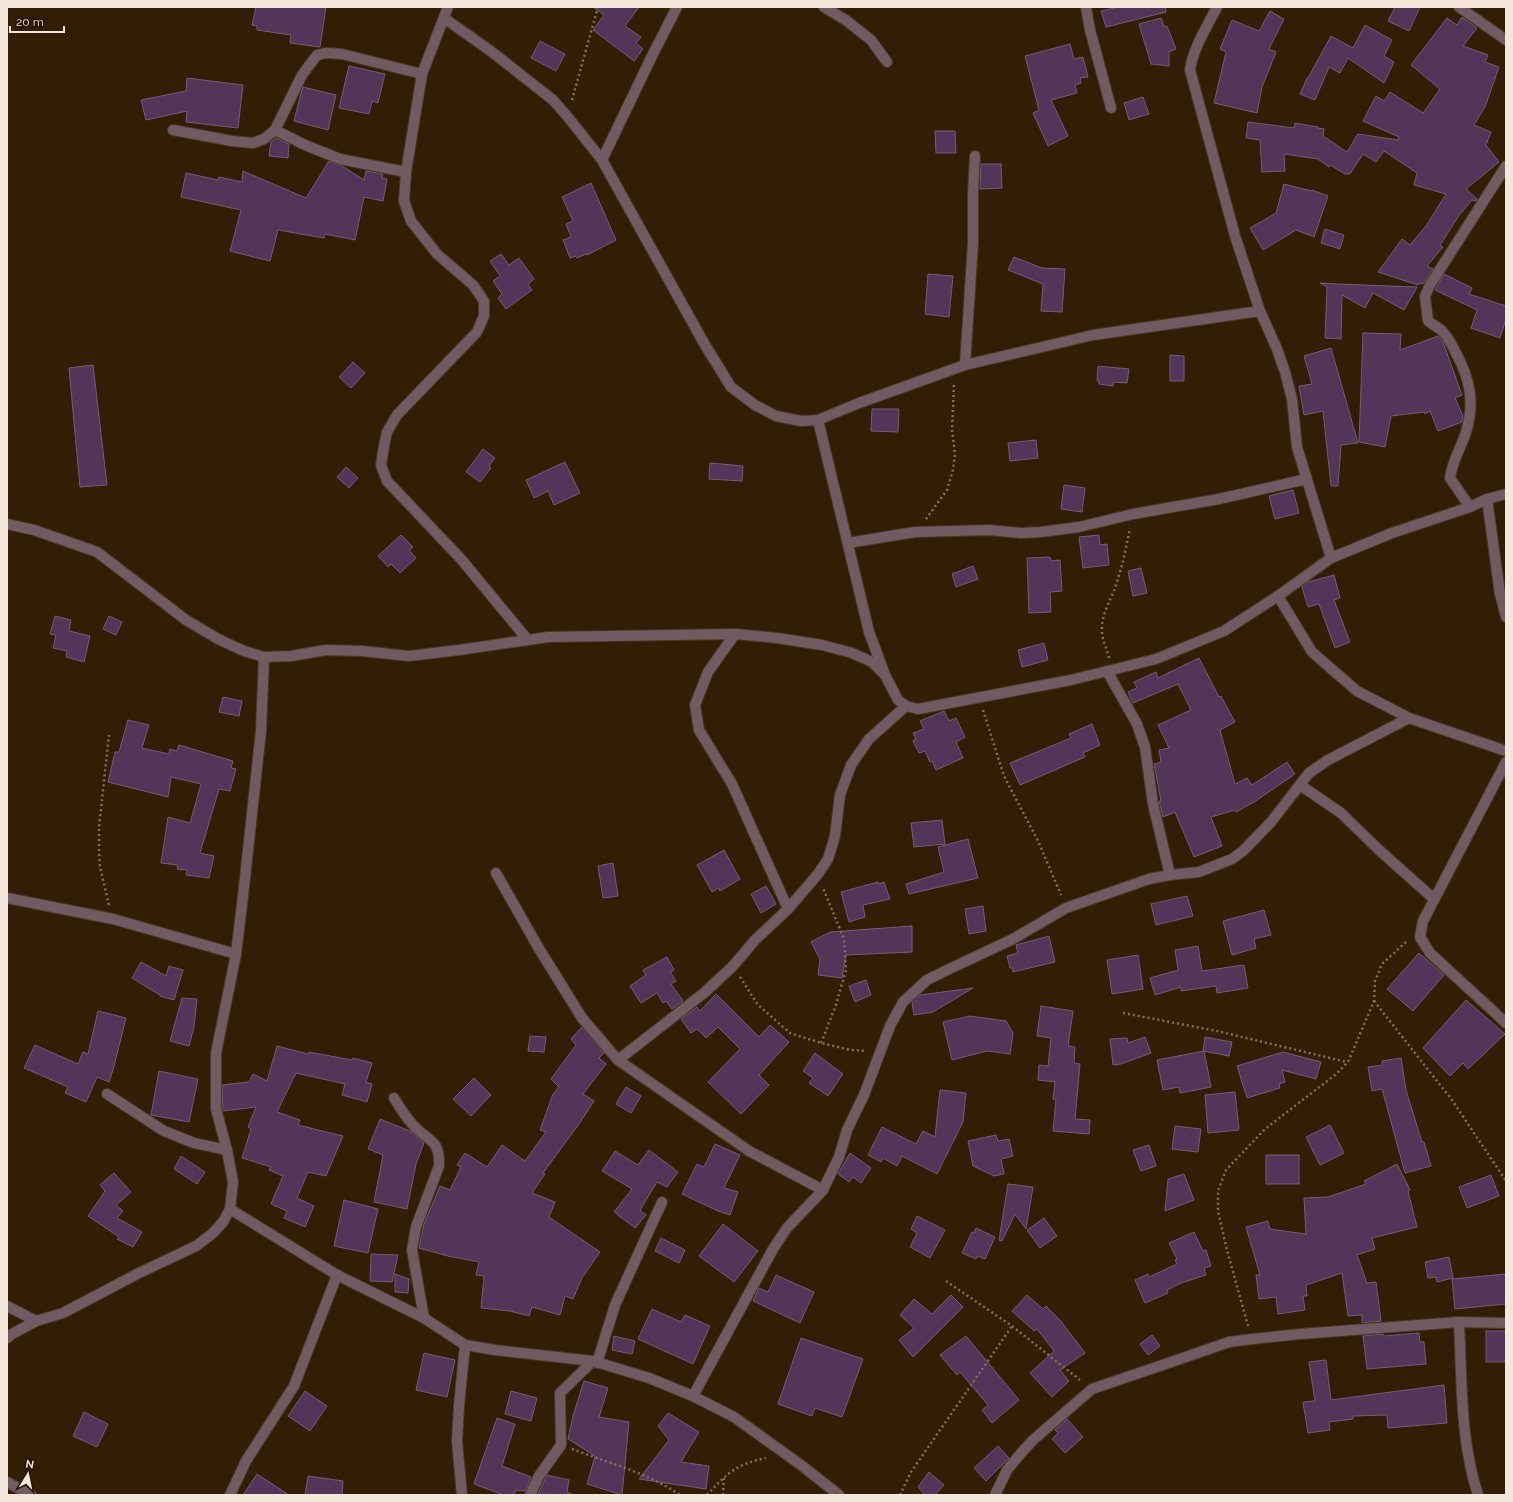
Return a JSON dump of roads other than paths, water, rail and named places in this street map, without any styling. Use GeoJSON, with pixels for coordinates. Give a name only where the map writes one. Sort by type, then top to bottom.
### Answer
{"type":"FeatureCollection","features":[{"type":"Feature","properties":{"kind":"street"},"geometry":{"type":"LineString","coordinates":[[448,7],[422,74],[406,172],[404,201],[411,221],[437,254],[473,285],[484,301],[484,316],[477,332],[397,415],[387,432],[381,465],[387,481],[461,559],[527,640]]}},
{"type":"Feature","properties":{"kind":"street"},"geometry":{"type":"LineString","coordinates":[[602,160],[677,7]]}},
{"type":"Feature","properties":{"kind":"street"},"geometry":{"type":"LineString","coordinates":[[824,7],[847,21],[871,40],[887,62]]}},
{"type":"Feature","properties":{"kind":"street"},"geometry":{"type":"LineString","coordinates":[[1086,7],[1090,30],[1111,108]]}},
{"type":"Feature","properties":{"kind":"street"},"geometry":{"type":"LineString","coordinates":[[1218,7],[1196,49],[1190,70],[1235,236],[1260,311],[1277,349],[1285,372],[1292,399],[1297,447],[1331,558]]}},
{"type":"Feature","properties":{"kind":"street"},"geometry":{"type":"LineString","coordinates":[[1459,7],[1506,40]]}},
{"type":"Feature","properties":{"kind":"street"},"geometry":{"type":"LineString","coordinates":[[444,18],[492,52],[553,100],[567,116],[602,160],[705,346],[731,387],[755,405],[776,416],[800,421],[818,420],[859,403],[955,370],[965,365],[1093,335],[1260,311]]}},
{"type":"Feature","properties":{"kind":"street"},"geometry":{"type":"LineString","coordinates":[[173,130],[232,141],[253,143],[264,139],[275,130],[302,75],[317,55],[326,53],[342,54],[422,74]]}},
{"type":"Feature","properties":{"kind":"street"},"geometry":{"type":"LineString","coordinates":[[275,130],[305,146],[340,159],[406,172]]}},
{"type":"Feature","properties":{"kind":"street"},"geometry":{"type":"LineString","coordinates":[[965,365],[974,243],[973,193],[975,156]]}},
{"type":"Feature","properties":{"kind":"street"},"geometry":{"type":"LineString","coordinates":[[1470,506],[1450,478],[1452,467],[1466,432],[1471,406],[1470,388],[1463,367],[1449,339],[1428,321],[1425,296],[1430,285],[1506,166]]}},
{"type":"Feature","properties":{"kind":"street"},"geometry":{"type":"LineString","coordinates":[[818,420],[869,632],[885,675],[898,700],[906,706],[918,709],[1071,680],[1156,659],[1224,631],[1278,596],[1331,558],[1392,533],[1487,499],[1506,494]]}},
{"type":"Feature","properties":{"kind":"street"},"geometry":{"type":"LineString","coordinates":[[848,543],[915,532],[989,530],[1021,533],[1079,527],[1133,514],[1220,499],[1306,479]]}},
{"type":"Feature","properties":{"kind":"street"},"geometry":{"type":"LineString","coordinates":[[1487,499],[1500,594],[1506,617]]}},
{"type":"Feature","properties":{"kind":"street"},"geometry":{"type":"LineString","coordinates":[[7,524],[34,530],[98,552],[186,620],[244,652],[264,657],[291,656],[326,650],[362,651],[409,656],[548,636],[735,634],[814,643],[852,653],[872,662],[885,675]]}},
{"type":"Feature","properties":{"kind":"street"},"geometry":{"type":"LineString","coordinates":[[1278,596],[1312,652],[1357,691],[1409,718],[1506,751]]}},
{"type":"Feature","properties":{"kind":"street"},"geometry":{"type":"LineString","coordinates":[[735,634],[708,672],[695,705],[699,730],[732,784],[788,909]]}},
{"type":"Feature","properties":{"kind":"street"},"geometry":{"type":"LineString","coordinates":[[7,1338],[36,1321],[63,1313],[137,1274],[196,1246],[212,1234],[223,1222],[230,1210],[233,1182],[227,1150],[216,1109],[216,1053],[236,954],[260,738],[264,657]]}},
{"type":"Feature","properties":{"kind":"street"},"geometry":{"type":"LineString","coordinates":[[1110,670],[1137,724],[1145,748],[1153,804],[1170,875]]}},
{"type":"Feature","properties":{"kind":"street"},"geometry":{"type":"LineString","coordinates":[[618,1060],[704,993],[733,966],[755,940],[788,909],[818,874],[828,859],[835,836],[840,795],[851,765],[869,738],[906,706]]}},
{"type":"Feature","properties":{"kind":"street"},"geometry":{"type":"LineString","coordinates":[[693,1396],[773,1249],[787,1228],[823,1190],[839,1157],[847,1130],[864,1095],[890,1026],[903,1002],[927,980],[945,970],[1013,939],[1066,908],[1149,879],[1199,872],[1232,859],[1243,851],[1271,822],[1309,773],[1328,760],[1409,718]]}},
{"type":"Feature","properties":{"kind":"street"},"geometry":{"type":"LineString","coordinates":[[1506,762],[1423,921],[1420,937],[1430,953],[1506,1023]]}},
{"type":"Feature","properties":{"kind":"street"},"geometry":{"type":"LineString","coordinates":[[1300,784],[1341,813],[1379,850],[1434,899]]}},
{"type":"Feature","properties":{"kind":"street"},"geometry":{"type":"LineString","coordinates":[[496,873],[582,1018],[618,1060],[749,1151],[823,1190]]}},
{"type":"Feature","properties":{"kind":"street"},"geometry":{"type":"LineString","coordinates":[[7,898],[113,919],[236,954]]}},
{"type":"Feature","properties":{"kind":"street"},"geometry":{"type":"LineString","coordinates":[[108,1094],[164,1131],[194,1143],[227,1150]]}},
{"type":"Feature","properties":{"kind":"street"},"geometry":{"type":"LineString","coordinates":[[394,1098],[415,1127],[436,1145],[439,1156],[439,1166],[416,1227],[412,1250],[424,1318]]}},
{"type":"Feature","properties":{"kind":"street"},"geometry":{"type":"LineString","coordinates":[[530,1495],[539,1476],[561,1445],[560,1393],[595,1362],[615,1305],[662,1202]]}},
{"type":"Feature","properties":{"kind":"street"},"geometry":{"type":"LineString","coordinates":[[230,1210],[337,1275],[424,1318],[465,1345],[595,1362],[649,1378],[693,1396],[734,1417],[801,1465],[839,1495]]}},
{"type":"Feature","properties":{"kind":"street"},"geometry":{"type":"LineString","coordinates":[[230,1495],[246,1461],[294,1386],[337,1275]]}},
{"type":"Feature","properties":{"kind":"street"},"geometry":{"type":"LineString","coordinates":[[7,1306],[36,1321]]}},
{"type":"Feature","properties":{"kind":"street"},"geometry":{"type":"LineString","coordinates":[[1459,1322],[1462,1411],[1472,1477],[1478,1495]]}},
{"type":"Feature","properties":{"kind":"street"},"geometry":{"type":"LineString","coordinates":[[995,1495],[1007,1470],[1022,1452],[1033,1440],[1092,1389],[1229,1342],[1300,1334],[1459,1322],[1506,1323]]}},
{"type":"Feature","properties":{"kind":"street"},"geometry":{"type":"LineString","coordinates":[[462,1495],[457,1441],[465,1345]]}},
{"type":"Feature","properties":{"kind":"street"},"geometry":{"type":"LineString","coordinates":[[7,1482],[31,1495]]}}]}
